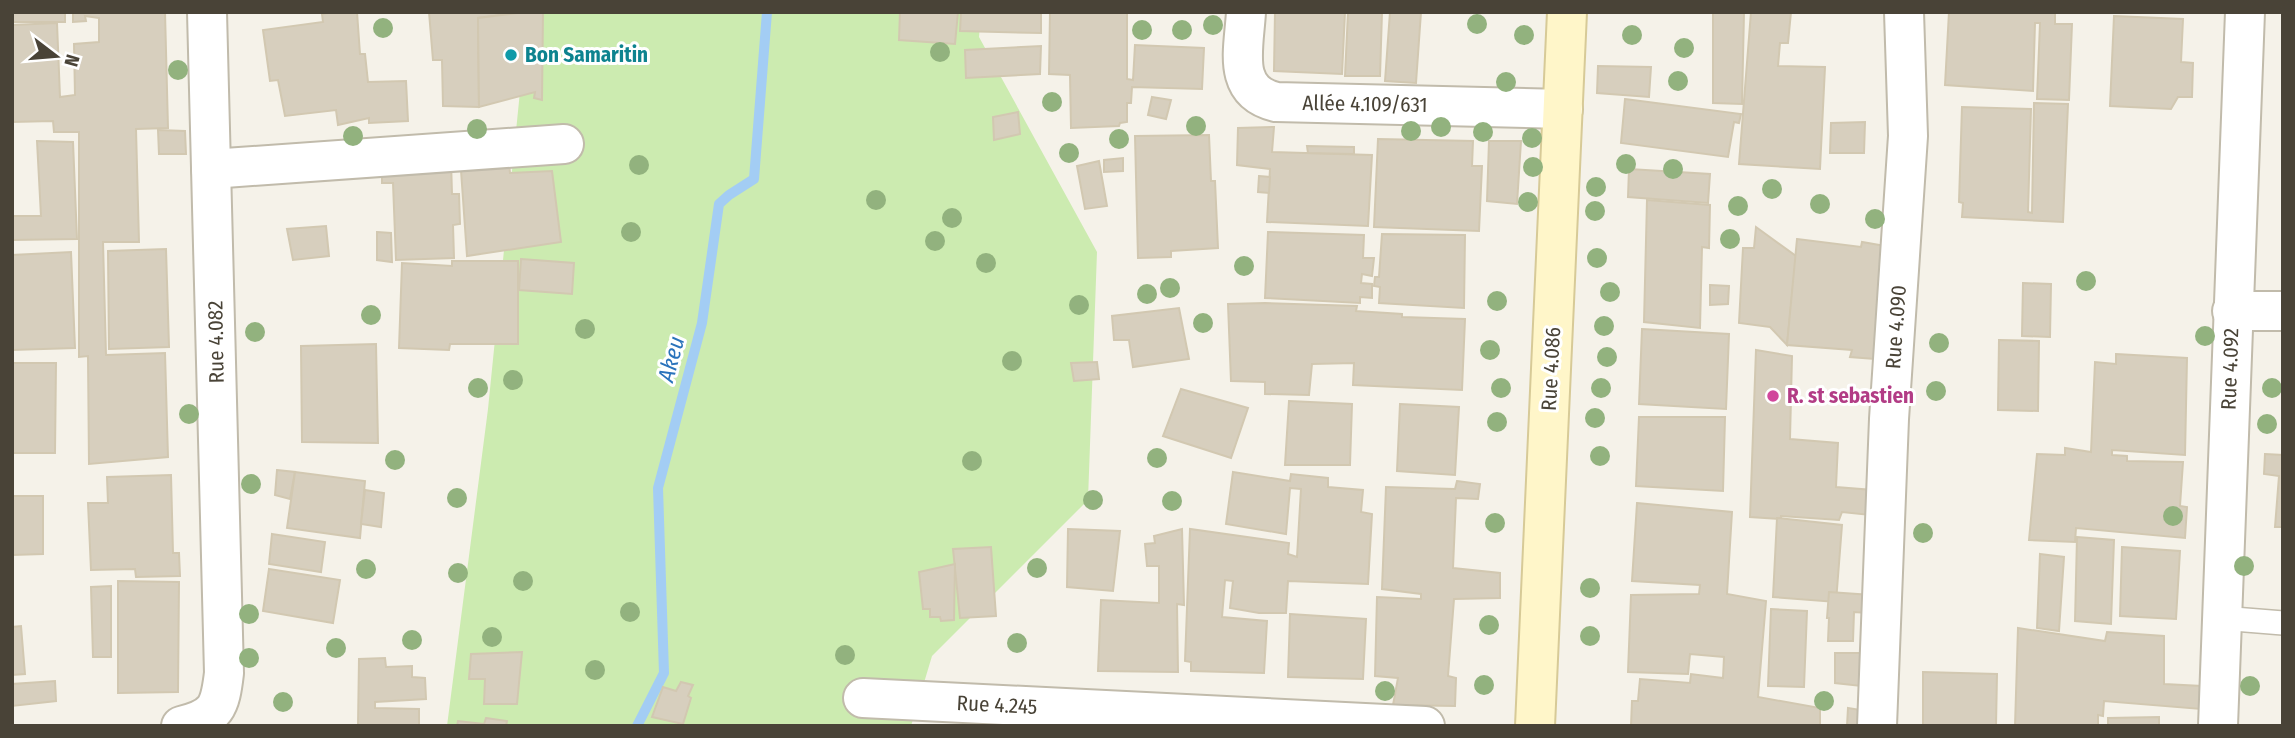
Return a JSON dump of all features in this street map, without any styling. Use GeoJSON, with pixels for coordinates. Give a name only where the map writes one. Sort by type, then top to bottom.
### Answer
{"type":"FeatureCollection","features":[{"type":"Feature","properties":{"kind":"street","name":"Rue 4.082"},"geometry":{"type":"LineString","coordinates":[[181,726],[202,721],[220,701],[224,673],[207,12]]}},
{"type":"Feature","properties":{"kind":"street","name":"Allée 4.109/631"},"geometry":{"type":"LineString","coordinates":[[1246,12],[1243,67],[1248,88],[1261,98],[1276,102],[1563,109]]}},
{"type":"Feature","properties":{"kind":"street","name":"Rue 4.086"},"geometry":{"type":"LineString","coordinates":[[1535,726],[1567,12]]}},
{"type":"Feature","properties":{"kind":"street","name":"Rue 4.090"},"geometry":{"type":"LineString","coordinates":[[1877,726],[1889,419],[1908,136],[1904,12]]}},
{"type":"Feature","properties":{"kind":"street","name":"Rue 4.092"},"geometry":{"type":"LineString","coordinates":[[2218,726],[2245,12]]}},
{"type":"Feature","properties":{"kind":"street"},"geometry":{"type":"LineString","coordinates":[[211,169],[564,144]]}},
{"type":"Feature","properties":{"kind":"street"},"geometry":{"type":"LineString","coordinates":[[2232,311],[2283,311]]}},
{"type":"Feature","properties":{"kind":"street","name":"Rue 4.245"},"geometry":{"type":"LineString","coordinates":[[863,698],[1425,726]]}},
{"type":"Feature","properties":{"kind":"lane"},"geometry":{"type":"LineString","coordinates":[[2221,618],[2283,623]]}},
{"type":"Feature","properties":{"kind":"green space"},"geometry":{"type":"Polygon","coordinates":[[[528,12],[981,12],[979,37],[1097,252],[1088,500],[932,656],[911,726],[447,726],[488,409],[528,12]]]}},
{"type":"Feature","properties":{"kind":"building"},"geometry":{"type":"Polygon","coordinates":[[[12,12],[65,12],[65,22],[12,22],[12,12]]]}},
{"type":"Feature","properties":{"kind":"building"},"geometry":{"type":"Polygon","coordinates":[[[73,12],[165,12],[168,128],[136,129],[139,242],[103,242],[106,355],[165,353],[168,457],[89,464],[88,356],[79,357],[79,132],[54,132],[53,121],[12,122],[12,25],[57,23],[60,97],[75,95],[74,44],[99,42],[99,18],[85,16],[86,21],[73,22],[73,12]]]}},
{"type":"Feature","properties":{"kind":"building"},"geometry":{"type":"Polygon","coordinates":[[[357,12],[360,54],[365,54],[368,82],[406,81],[408,121],[369,123],[369,118],[338,125],[336,110],[285,116],[278,80],[270,81],[263,30],[323,22],[322,14],[357,12]]]}},
{"type":"Feature","properties":{"kind":"building"},"geometry":{"type":"Polygon","coordinates":[[[429,12],[525,12],[478,18],[479,107],[443,106],[442,60],[433,60],[429,12]]]}},
{"type":"Feature","properties":{"kind":"building","name":"Bon Samaritin"},"geometry":{"type":"Polygon","coordinates":[[[543,12],[542,100],[534,98],[535,92],[479,107],[478,18],[543,12]]]}},
{"type":"Feature","properties":{"kind":"building"},"geometry":{"type":"Polygon","coordinates":[[[900,12],[958,12],[955,44],[899,40],[900,12]]]}},
{"type":"Feature","properties":{"kind":"building"},"geometry":{"type":"Polygon","coordinates":[[[961,12],[1041,12],[1041,33],[960,31],[961,12]]]}},
{"type":"Feature","properties":{"kind":"building"},"geometry":{"type":"Polygon","coordinates":[[[1050,12],[1127,12],[1127,79],[1133,80],[1135,45],[1204,48],[1202,89],[1132,87],[1131,103],[1127,103],[1127,122],[1120,123],[1119,126],[1071,128],[1070,75],[1049,74],[1050,12]]]}},
{"type":"Feature","properties":{"kind":"building"},"geometry":{"type":"Polygon","coordinates":[[[1275,12],[1345,12],[1342,74],[1274,71],[1275,12]]]}},
{"type":"Feature","properties":{"kind":"building"},"geometry":{"type":"Polygon","coordinates":[[[1348,12],[1382,12],[1380,76],[1345,76],[1348,12]]]}},
{"type":"Feature","properties":{"kind":"building"},"geometry":{"type":"Polygon","coordinates":[[[1390,12],[1421,12],[1416,83],[1385,81],[1390,12]]]}},
{"type":"Feature","properties":{"kind":"building"},"geometry":{"type":"Polygon","coordinates":[[[1713,12],[1744,12],[1742,104],[1713,103],[1713,12]]]}},
{"type":"Feature","properties":{"kind":"building"},"geometry":{"type":"Polygon","coordinates":[[[1751,12],[1791,12],[1788,43],[1780,43],[1778,66],[1825,67],[1820,169],[1739,164],[1751,12]]]}},
{"type":"Feature","properties":{"kind":"building"},"geometry":{"type":"Polygon","coordinates":[[[1949,12],[2055,12],[2055,24],[2072,24],[2069,100],[2037,99],[2040,23],[2035,23],[2033,91],[1945,85],[1949,12]]]}},
{"type":"Feature","properties":{"kind":"building"},"geometry":{"type":"Polygon","coordinates":[[[2114,16],[2183,19],[2181,62],[2193,63],[2192,97],[2178,97],[2171,109],[2110,106],[2114,16]]]}},
{"type":"Feature","properties":{"kind":"building"},"geometry":{"type":"Polygon","coordinates":[[[1041,46],[1040,74],[966,78],[965,50],[1041,46]]]}},
{"type":"Feature","properties":{"kind":"building"},"geometry":{"type":"Polygon","coordinates":[[[1598,66],[1651,67],[1649,97],[1597,93],[1598,66]]]}},
{"type":"Feature","properties":{"kind":"building"},"geometry":{"type":"Polygon","coordinates":[[[1152,97],[1171,100],[1166,119],[1148,115],[1152,97]]]}},
{"type":"Feature","properties":{"kind":"building"},"geometry":{"type":"Polygon","coordinates":[[[1625,99],[1741,114],[1739,123],[1734,122],[1728,157],[1621,143],[1625,99]]]}},
{"type":"Feature","properties":{"kind":"building"},"geometry":{"type":"Polygon","coordinates":[[[2034,103],[2068,104],[2063,222],[1962,217],[1963,203],[1959,202],[1962,107],[2031,109],[2028,212],[2032,213],[2034,103]]]}},
{"type":"Feature","properties":{"kind":"building"},"geometry":{"type":"Polygon","coordinates":[[[1018,112],[1020,134],[994,140],[993,117],[1018,112]]]}},
{"type":"Feature","properties":{"kind":"building"},"geometry":{"type":"Polygon","coordinates":[[[1865,122],[1864,153],[1830,153],[1831,123],[1865,122]]]}},
{"type":"Feature","properties":{"kind":"building"},"geometry":{"type":"Polygon","coordinates":[[[1274,127],[1272,152],[1372,155],[1368,226],[1267,222],[1270,169],[1237,165],[1238,128],[1274,127]]]}},
{"type":"Feature","properties":{"kind":"building"},"geometry":{"type":"Polygon","coordinates":[[[158,130],[185,131],[186,154],[159,154],[158,130]]]}},
{"type":"Feature","properties":{"kind":"building"},"geometry":{"type":"Polygon","coordinates":[[[1209,135],[1211,181],[1215,181],[1218,248],[1171,251],[1171,257],[1138,258],[1135,136],[1209,135]]]}},
{"type":"Feature","properties":{"kind":"building"},"geometry":{"type":"Polygon","coordinates":[[[1378,139],[1473,141],[1472,166],[1482,166],[1479,231],[1374,227],[1378,139]]]}},
{"type":"Feature","properties":{"kind":"building"},"geometry":{"type":"Polygon","coordinates":[[[37,141],[73,142],[77,239],[12,240],[12,216],[41,216],[37,141]]]}},
{"type":"Feature","properties":{"kind":"building"},"geometry":{"type":"Polygon","coordinates":[[[1489,141],[1521,141],[1517,204],[1487,201],[1489,141]]]}},
{"type":"Feature","properties":{"kind":"building"},"geometry":{"type":"Polygon","coordinates":[[[1307,146],[1354,147],[1354,154],[1308,153],[1307,146]]]}},
{"type":"Feature","properties":{"kind":"building"},"geometry":{"type":"Polygon","coordinates":[[[508,154],[510,173],[552,171],[561,242],[467,256],[460,156],[508,154]]]}},
{"type":"Feature","properties":{"kind":"building"},"geometry":{"type":"Polygon","coordinates":[[[1123,158],[1123,171],[1104,172],[1104,160],[1123,158]]]}},
{"type":"Feature","properties":{"kind":"building"},"geometry":{"type":"Polygon","coordinates":[[[451,161],[452,194],[459,194],[460,224],[453,225],[454,258],[396,260],[393,183],[382,183],[382,166],[451,161]]]}},
{"type":"Feature","properties":{"kind":"building"},"geometry":{"type":"Polygon","coordinates":[[[1099,161],[1107,206],[1085,209],[1077,166],[1099,161]]]}},
{"type":"Feature","properties":{"kind":"building"},"geometry":{"type":"Polygon","coordinates":[[[1629,169],[1710,174],[1708,203],[1628,197],[1629,169]]]}},
{"type":"Feature","properties":{"kind":"building"},"geometry":{"type":"Polygon","coordinates":[[[1259,176],[1270,177],[1269,193],[1258,192],[1259,176]]]}},
{"type":"Feature","properties":{"kind":"building"},"geometry":{"type":"Polygon","coordinates":[[[1647,200],[1710,205],[1709,248],[1702,247],[1700,328],[1644,322],[1647,200]]]}},
{"type":"Feature","properties":{"kind":"building"},"geometry":{"type":"Polygon","coordinates":[[[326,226],[329,256],[293,260],[287,229],[326,226]]]}},
{"type":"Feature","properties":{"kind":"building"},"geometry":{"type":"Polygon","coordinates":[[[1756,227],[1796,256],[1787,345],[1770,327],[1739,323],[1743,248],[1754,248],[1756,227]]]}},
{"type":"Feature","properties":{"kind":"building"},"geometry":{"type":"Polygon","coordinates":[[[377,232],[391,233],[392,262],[377,260],[377,232]]]}},
{"type":"Feature","properties":{"kind":"building"},"geometry":{"type":"Polygon","coordinates":[[[1268,232],[1364,235],[1363,258],[1374,258],[1372,276],[1362,274],[1361,283],[1372,284],[1372,298],[1360,297],[1360,303],[1265,298],[1268,232]]]}},
{"type":"Feature","properties":{"kind":"building"},"geometry":{"type":"Polygon","coordinates":[[[1382,234],[1465,235],[1464,308],[1379,303],[1380,287],[1374,286],[1375,277],[1379,277],[1382,234]]]}},
{"type":"Feature","properties":{"kind":"building"},"geometry":{"type":"Polygon","coordinates":[[[1797,239],[1861,247],[1862,242],[1897,248],[1888,360],[1850,357],[1852,350],[1787,345],[1797,239]]]}},
{"type":"Feature","properties":{"kind":"building"},"geometry":{"type":"Polygon","coordinates":[[[166,249],[169,347],[109,349],[108,251],[166,249]]]}},
{"type":"Feature","properties":{"kind":"building"},"geometry":{"type":"Polygon","coordinates":[[[71,252],[75,348],[12,350],[12,255],[71,252]]]}},
{"type":"Feature","properties":{"kind":"building"},"geometry":{"type":"Polygon","coordinates":[[[521,259],[574,263],[572,294],[519,290],[521,259]]]}},
{"type":"Feature","properties":{"kind":"building"},"geometry":{"type":"Polygon","coordinates":[[[452,261],[518,261],[518,344],[450,344],[449,350],[399,348],[402,263],[452,266],[452,261]]]}},
{"type":"Feature","properties":{"kind":"building"},"geometry":{"type":"Polygon","coordinates":[[[2023,283],[2051,284],[2050,337],[2022,336],[2023,283]]]}},
{"type":"Feature","properties":{"kind":"building"},"geometry":{"type":"Polygon","coordinates":[[[1710,285],[1729,286],[1728,304],[1710,305],[1710,285]]]}},
{"type":"Feature","properties":{"kind":"building"},"geometry":{"type":"Polygon","coordinates":[[[1228,304],[1357,306],[1356,311],[1402,314],[1402,317],[1465,319],[1462,390],[1353,385],[1354,363],[1312,364],[1309,395],[1265,394],[1265,382],[1231,381],[1228,304]]]}},
{"type":"Feature","properties":{"kind":"building"},"geometry":{"type":"Polygon","coordinates":[[[1179,308],[1189,359],[1133,367],[1129,340],[1114,340],[1112,316],[1179,308]]]}},
{"type":"Feature","properties":{"kind":"building"},"geometry":{"type":"Polygon","coordinates":[[[1642,329],[1729,334],[1726,409],[1639,404],[1642,329]]]}},
{"type":"Feature","properties":{"kind":"building"},"geometry":{"type":"Polygon","coordinates":[[[1999,340],[2039,341],[2038,411],[1998,410],[1999,340]]]}},
{"type":"Feature","properties":{"kind":"building"},"geometry":{"type":"Polygon","coordinates":[[[376,344],[378,443],[302,442],[301,346],[376,344]]]}},
{"type":"Feature","properties":{"kind":"building","name":"R. st sebastien"},"geometry":{"type":"Polygon","coordinates":[[[1756,350],[1792,356],[1790,439],[1838,443],[1836,487],[1873,490],[1870,515],[1842,512],[1839,520],[1750,517],[1756,350]]]}},
{"type":"Feature","properties":{"kind":"building"},"geometry":{"type":"Polygon","coordinates":[[[2116,354],[2187,358],[2185,455],[2112,450],[2112,455],[2127,456],[2127,461],[2183,462],[2180,506],[2187,507],[2185,538],[2076,528],[2075,542],[2029,540],[2037,454],[2065,455],[2065,448],[2091,452],[2095,362],[2116,364],[2116,354]]]}},
{"type":"Feature","properties":{"kind":"building"},"geometry":{"type":"Polygon","coordinates":[[[1097,362],[1099,379],[1074,381],[1071,363],[1097,362]]]}},
{"type":"Feature","properties":{"kind":"building"},"geometry":{"type":"Polygon","coordinates":[[[12,363],[56,363],[55,453],[12,453],[12,363]]]}},
{"type":"Feature","properties":{"kind":"building"},"geometry":{"type":"Polygon","coordinates":[[[1181,389],[1248,408],[1231,458],[1163,436],[1181,389]]]}},
{"type":"Feature","properties":{"kind":"building"},"geometry":{"type":"Polygon","coordinates":[[[1289,401],[1352,404],[1350,465],[1285,465],[1289,401]]]}},
{"type":"Feature","properties":{"kind":"building"},"geometry":{"type":"Polygon","coordinates":[[[1400,404],[1459,407],[1455,475],[1397,471],[1400,404]]]}},
{"type":"Feature","properties":{"kind":"building"},"geometry":{"type":"Polygon","coordinates":[[[1639,417],[1725,417],[1723,491],[1636,486],[1639,417]]]}},
{"type":"Feature","properties":{"kind":"building"},"geometry":{"type":"Polygon","coordinates":[[[2265,454],[2283,455],[2283,527],[2275,527],[2279,476],[2264,474],[2265,454]]]}},
{"type":"Feature","properties":{"kind":"building"},"geometry":{"type":"Polygon","coordinates":[[[277,470],[295,472],[290,499],[275,495],[277,470]]]}},
{"type":"Feature","properties":{"kind":"building"},"geometry":{"type":"Polygon","coordinates":[[[295,472],[365,481],[360,538],[287,528],[295,472]]]}},
{"type":"Feature","properties":{"kind":"building"},"geometry":{"type":"Polygon","coordinates":[[[1233,472],[1290,481],[1291,474],[1328,478],[1328,487],[1363,490],[1361,512],[1372,514],[1368,584],[1288,581],[1286,613],[1259,613],[1230,608],[1233,581],[1225,580],[1222,617],[1267,621],[1264,673],[1191,671],[1191,662],[1185,661],[1190,529],[1289,543],[1288,554],[1297,557],[1301,489],[1290,488],[1286,534],[1226,524],[1233,472]]]}},
{"type":"Feature","properties":{"kind":"building"},"geometry":{"type":"Polygon","coordinates":[[[171,475],[173,553],[179,553],[180,576],[136,577],[135,569],[91,570],[88,503],[108,503],[107,477],[171,475]]]}},
{"type":"Feature","properties":{"kind":"building"},"geometry":{"type":"Polygon","coordinates":[[[1457,481],[1480,484],[1478,499],[1456,498],[1453,568],[1500,573],[1500,598],[1454,599],[1448,676],[1456,678],[1455,706],[1393,705],[1398,678],[1375,676],[1377,597],[1421,599],[1421,594],[1382,589],[1386,487],[1455,489],[1457,481]]]}},
{"type":"Feature","properties":{"kind":"building"},"geometry":{"type":"Polygon","coordinates":[[[365,490],[384,493],[381,527],[361,524],[365,490]]]}},
{"type":"Feature","properties":{"kind":"building"},"geometry":{"type":"Polygon","coordinates":[[[12,496],[43,496],[43,554],[12,555],[12,496]]]}},
{"type":"Feature","properties":{"kind":"building"},"geometry":{"type":"Polygon","coordinates":[[[1637,503],[1732,512],[1727,594],[1766,601],[1758,697],[1820,708],[1820,726],[1631,726],[1632,701],[1638,701],[1640,679],[1690,683],[1691,674],[1723,678],[1724,657],[1690,654],[1688,674],[1628,672],[1631,595],[1699,594],[1700,585],[1632,581],[1637,503]]]}},
{"type":"Feature","properties":{"kind":"building"},"geometry":{"type":"Polygon","coordinates":[[[1777,518],[1842,525],[1836,602],[1773,597],[1777,518]]]}},
{"type":"Feature","properties":{"kind":"building"},"geometry":{"type":"Polygon","coordinates":[[[1068,529],[1120,531],[1113,591],[1067,587],[1068,529]]]}},
{"type":"Feature","properties":{"kind":"building"},"geometry":{"type":"Polygon","coordinates":[[[1182,529],[1184,605],[1177,604],[1178,672],[1098,671],[1101,600],[1159,603],[1159,566],[1147,566],[1145,544],[1155,543],[1154,536],[1182,529]]]}},
{"type":"Feature","properties":{"kind":"building"},"geometry":{"type":"Polygon","coordinates":[[[272,534],[325,542],[321,572],[269,564],[272,534]]]}},
{"type":"Feature","properties":{"kind":"building"},"geometry":{"type":"Polygon","coordinates":[[[2077,537],[2114,540],[2111,624],[2075,621],[2077,537]]]}},
{"type":"Feature","properties":{"kind":"building"},"geometry":{"type":"Polygon","coordinates":[[[991,547],[996,616],[960,618],[953,549],[991,547]]]}},
{"type":"Feature","properties":{"kind":"building"},"geometry":{"type":"Polygon","coordinates":[[[2122,547],[2180,551],[2176,619],[2120,616],[2122,547]]]}},
{"type":"Feature","properties":{"kind":"building"},"geometry":{"type":"Polygon","coordinates":[[[2040,554],[2064,557],[2059,631],[2037,628],[2040,554]]]}},
{"type":"Feature","properties":{"kind":"building"},"geometry":{"type":"Polygon","coordinates":[[[955,564],[954,620],[941,621],[940,617],[930,617],[930,609],[923,609],[919,572],[955,564]]]}},
{"type":"Feature","properties":{"kind":"building"},"geometry":{"type":"Polygon","coordinates":[[[269,569],[340,580],[333,623],[263,611],[269,569]]]}},
{"type":"Feature","properties":{"kind":"building"},"geometry":{"type":"Polygon","coordinates":[[[118,581],[179,582],[178,692],[118,693],[118,581]]]}},
{"type":"Feature","properties":{"kind":"building"},"geometry":{"type":"Polygon","coordinates":[[[111,586],[111,657],[93,657],[91,587],[111,586]]]}},
{"type":"Feature","properties":{"kind":"building"},"geometry":{"type":"Polygon","coordinates":[[[1829,592],[1871,595],[1867,613],[1854,612],[1853,641],[1828,641],[1829,592]]]}},
{"type":"Feature","properties":{"kind":"building"},"geometry":{"type":"Polygon","coordinates":[[[1771,609],[1807,611],[1804,687],[1768,686],[1771,609]]]}},
{"type":"Feature","properties":{"kind":"building"},"geometry":{"type":"Polygon","coordinates":[[[1290,614],[1366,619],[1363,679],[1288,677],[1290,614]]]}},
{"type":"Feature","properties":{"kind":"building"},"geometry":{"type":"Polygon","coordinates":[[[21,626],[25,674],[12,675],[12,627],[21,626]]]}},
{"type":"Feature","properties":{"kind":"building"},"geometry":{"type":"Polygon","coordinates":[[[2018,628],[2105,641],[2107,632],[2164,636],[2164,684],[2202,686],[2201,709],[2104,701],[2103,716],[2098,715],[2098,726],[2015,726],[2018,628]]]}},
{"type":"Feature","properties":{"kind":"building"},"geometry":{"type":"Polygon","coordinates":[[[522,652],[517,704],[484,704],[485,679],[469,679],[471,654],[522,652]]]}},
{"type":"Feature","properties":{"kind":"building"},"geometry":{"type":"Polygon","coordinates":[[[1835,653],[1862,653],[1861,686],[1835,683],[1835,653]]]}},
{"type":"Feature","properties":{"kind":"building"},"geometry":{"type":"Polygon","coordinates":[[[385,658],[386,667],[412,666],[412,677],[425,678],[426,699],[375,702],[375,708],[419,709],[419,726],[358,726],[359,659],[385,658]]]}},
{"type":"Feature","properties":{"kind":"building"},"geometry":{"type":"Polygon","coordinates":[[[1923,672],[1997,674],[1996,726],[1923,726],[1923,672]]]}},
{"type":"Feature","properties":{"kind":"building"},"geometry":{"type":"Polygon","coordinates":[[[55,681],[56,701],[12,706],[12,684],[55,681]]]}},
{"type":"Feature","properties":{"kind":"building"},"geometry":{"type":"Polygon","coordinates":[[[681,682],[693,685],[688,696],[691,698],[683,724],[652,717],[663,687],[676,691],[681,682]]]}},
{"type":"Feature","properties":{"kind":"building"},"geometry":{"type":"Polygon","coordinates":[[[1848,708],[1867,711],[1866,726],[1847,726],[1848,708]]]}},
{"type":"Feature","properties":{"kind":"building"},"geometry":{"type":"Polygon","coordinates":[[[2159,717],[2159,726],[2108,726],[2108,718],[2159,717]]]}},
{"type":"Feature","properties":{"kind":"building"},"geometry":{"type":"Polygon","coordinates":[[[486,718],[507,721],[506,726],[457,726],[458,721],[484,724],[486,718]]]}},
{"type":"Feature","properties":{"kind":"waterway","name":"Akeu"},"geometry":{"type":"LineString","coordinates":[[637,726],[664,673],[658,488],[702,323],[719,204],[754,179],[767,12]]}},
{"type":"Feature","properties":{"kind":"place","name":"Bon Samaritin"},"geometry":{"type":"Point","coordinates":[511,55]}},
{"type":"Feature","properties":{"kind":"place","name":"R. st sebastien"},"geometry":{"type":"Point","coordinates":[1773,396]}}]}
